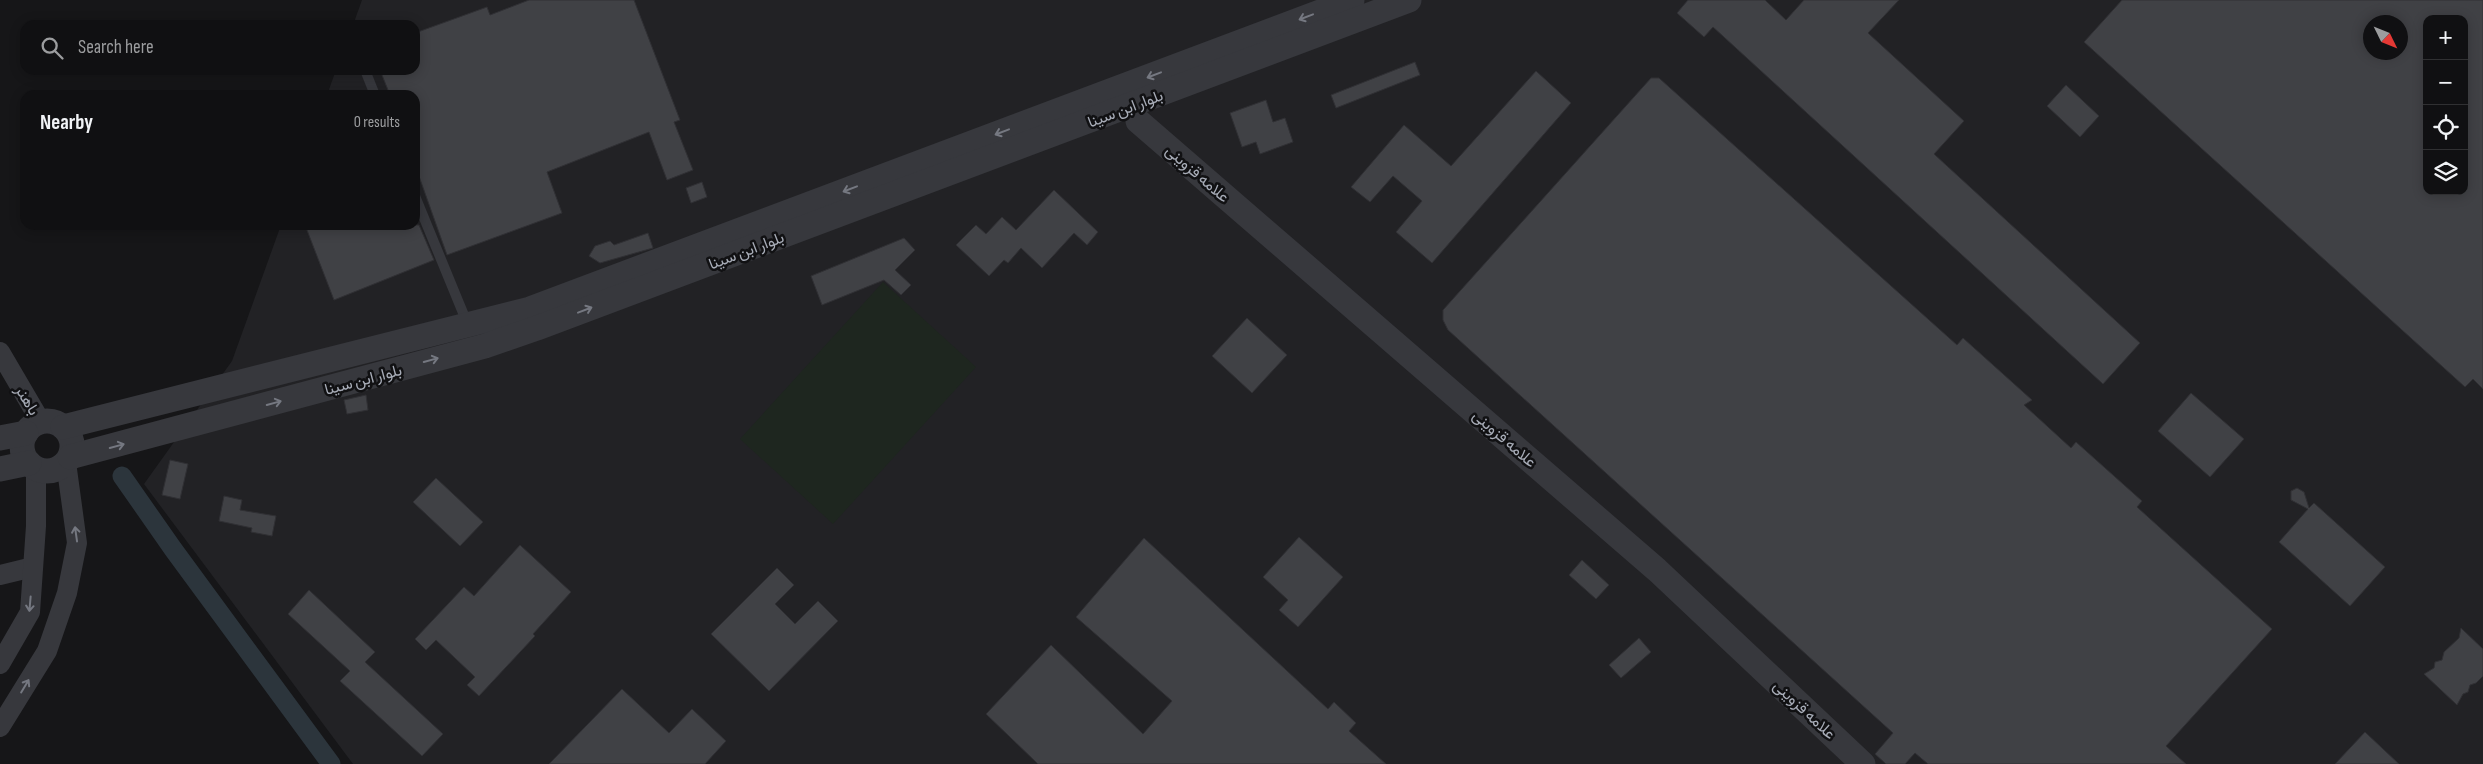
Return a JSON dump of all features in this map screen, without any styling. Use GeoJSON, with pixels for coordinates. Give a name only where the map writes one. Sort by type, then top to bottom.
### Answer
{"type":"FeatureCollection","features":[{"type":"Feature","properties":{"kind":"street","name":"بلوار ابن سینا"},"geometry":{"type":"LineString","coordinates":[[0,438],[468,326],[539,306],[1352,0]]}},
{"type":"Feature","properties":{"kind":"street","name":"بلوار ابن سینا"},"geometry":{"type":"LineString","coordinates":[[68,460],[484,346],[537,328],[1409,0]]}},
{"type":"Feature","properties":{"kind":"street","name":"علامه قزوینی"},"geometry":{"type":"LineString","coordinates":[[1138,121],[1657,570],[1863,764]]}},
{"type":"Feature","properties":{"kind":"street","name":"باهنر"},"geometry":{"type":"LineString","coordinates":[[0,352],[43,427]]}},
{"type":"Feature","properties":{"kind":"street"},"geometry":{"type":"LineString","coordinates":[[0,727],[47,651],[67,593],[77,543],[68,460],[72,440],[43,427],[22,449],[32,466],[33,567],[30,612],[5,655],[40,661]]}},
{"type":"Feature","properties":{"kind":"street"},"geometry":{"type":"LineString","coordinates":[[0,469],[32,466],[51,471],[68,460]]}},
{"type":"Feature","properties":{"kind":"street"},"geometry":{"type":"LineString","coordinates":[[0,575],[33,567]]}},
{"type":"Feature","properties":{"kind":"lane"},"geometry":{"type":"LineString","coordinates":[[367,75],[373,90]]}},
{"type":"Feature","properties":{"kind":"lane"},"geometry":{"type":"LineString","coordinates":[[420,208],[468,326]]}},
{"type":"Feature","properties":{"kind":"shaded area"},"geometry":{"type":"Polygon","coordinates":[[[362,0],[2483,0],[2483,764],[353,764],[144,484],[232,361],[279,230],[420,230],[420,90],[329,90],[334,75],[420,75],[420,20],[355,20],[362,0]]]}},
{"type":"Feature","properties":{"kind":"shaded area"},"geometry":{"type":"Polygon","coordinates":[[[883,282],[976,367],[833,524],[740,439],[883,282]]]}},
{"type":"Feature","properties":{"kind":"building"},"geometry":{"type":"Polygon","coordinates":[[[529,0],[634,0],[680,120],[674,122],[693,170],[667,180],[649,132],[547,172],[562,213],[447,255],[420,179],[420,90],[388,90],[382,75],[420,75],[420,31],[487,7],[490,15],[529,0]]]}},
{"type":"Feature","properties":{"kind":"building"},"geometry":{"type":"Polygon","coordinates":[[[1688,0],[1765,0],[1786,20],[1804,0],[1899,0],[1868,33],[1964,121],[1934,154],[2140,343],[2103,384],[1713,27],[1704,37],[1677,13],[1688,0]]]}},
{"type":"Feature","properties":{"kind":"building"},"geometry":{"type":"Polygon","coordinates":[[[2122,0],[2483,0],[2483,389],[2473,379],[2465,387],[2084,42],[2122,0]]]}},
{"type":"Feature","properties":{"kind":"building"},"geometry":{"type":"Polygon","coordinates":[[[1415,62],[1420,75],[1336,108],[1331,95],[1415,62]]]}},
{"type":"Feature","properties":{"kind":"building"},"geometry":{"type":"Polygon","coordinates":[[[1536,71],[1571,103],[1432,263],[1396,232],[1422,201],[1393,176],[1370,202],[1351,187],[1404,125],[1451,166],[1536,71]]]}},
{"type":"Feature","properties":{"kind":"building"},"geometry":{"type":"Polygon","coordinates":[[[1651,78],[1659,78],[1957,345],[1963,338],[2032,400],[2024,405],[2071,448],[2076,442],[2142,501],[2137,507],[2272,629],[2166,746],[2186,764],[1928,764],[1915,753],[1905,764],[1886,764],[1875,754],[1893,733],[1448,330],[1443,320],[1443,310],[1651,78]]]}},
{"type":"Feature","properties":{"kind":"building"},"geometry":{"type":"Polygon","coordinates":[[[2066,85],[2099,116],[2080,137],[2047,106],[2066,85]]]}},
{"type":"Feature","properties":{"kind":"building"},"geometry":{"type":"Polygon","coordinates":[[[1266,100],[1273,122],[1285,118],[1293,142],[1260,154],[1256,142],[1242,147],[1230,113],[1266,100]]]}},
{"type":"Feature","properties":{"kind":"building"},"geometry":{"type":"Polygon","coordinates":[[[702,182],[707,197],[691,203],[686,188],[702,182]]]}},
{"type":"Feature","properties":{"kind":"building"},"geometry":{"type":"Polygon","coordinates":[[[1054,190],[1098,232],[1087,245],[1074,233],[1042,268],[1021,248],[1008,263],[1004,260],[989,276],[956,245],[976,225],[986,234],[1002,217],[1016,230],[1054,190]]]}},
{"type":"Feature","properties":{"kind":"building"},"geometry":{"type":"Polygon","coordinates":[[[420,227],[434,260],[334,300],[307,230],[420,230],[420,227]]]}},
{"type":"Feature","properties":{"kind":"building"},"geometry":{"type":"Polygon","coordinates":[[[648,233],[653,248],[600,263],[589,256],[595,246],[610,241],[614,245],[648,233]]]}},
{"type":"Feature","properties":{"kind":"building"},"geometry":{"type":"Polygon","coordinates":[[[904,238],[915,250],[895,270],[911,285],[901,295],[884,280],[822,305],[811,276],[904,238]]]}},
{"type":"Feature","properties":{"kind":"building"},"geometry":{"type":"Polygon","coordinates":[[[1247,318],[1287,355],[1252,393],[1212,356],[1247,318]]]}},
{"type":"Feature","properties":{"kind":"building"},"geometry":{"type":"Polygon","coordinates":[[[2191,393],[2244,439],[2210,477],[2158,431],[2191,393]]]}},
{"type":"Feature","properties":{"kind":"building"},"geometry":{"type":"Polygon","coordinates":[[[366,395],[368,410],[347,414],[344,400],[366,395]]]}},
{"type":"Feature","properties":{"kind":"building"},"geometry":{"type":"Polygon","coordinates":[[[170,460],[188,464],[180,499],[162,495],[170,460]]]}},
{"type":"Feature","properties":{"kind":"building"},"geometry":{"type":"Polygon","coordinates":[[[436,478],[483,522],[460,546],[413,502],[436,478]]]}},
{"type":"Feature","properties":{"kind":"building"},"geometry":{"type":"Polygon","coordinates":[[[2297,488],[2304,492],[2309,508],[2314,503],[2385,567],[2350,606],[2279,542],[2308,509],[2291,500],[2291,491],[2297,488]]]}},
{"type":"Feature","properties":{"kind":"building"},"geometry":{"type":"Polygon","coordinates":[[[224,496],[242,500],[240,510],[276,516],[272,536],[251,532],[252,528],[219,521],[224,496]]]}},
{"type":"Feature","properties":{"kind":"building"},"geometry":{"type":"Polygon","coordinates":[[[1299,537],[1343,577],[1298,627],[1279,610],[1288,600],[1263,577],[1299,537]]]}},
{"type":"Feature","properties":{"kind":"building"},"geometry":{"type":"Polygon","coordinates":[[[1144,538],[1328,709],[1334,702],[1356,723],[1349,731],[1386,764],[1038,764],[986,714],[1051,645],[1143,734],[1172,701],[1076,617],[1144,538]]]}},
{"type":"Feature","properties":{"kind":"building"},"geometry":{"type":"Polygon","coordinates":[[[520,545],[571,592],[533,634],[535,636],[479,696],[467,685],[475,677],[436,640],[426,650],[415,639],[464,587],[474,596],[520,545]]]}},
{"type":"Feature","properties":{"kind":"building"},"geometry":{"type":"Polygon","coordinates":[[[1582,560],[1609,585],[1596,599],[1569,575],[1582,560]]]}},
{"type":"Feature","properties":{"kind":"building"},"geometry":{"type":"Polygon","coordinates":[[[777,568],[794,585],[775,604],[795,624],[818,601],[838,621],[769,691],[711,634],[777,568]]]}},
{"type":"Feature","properties":{"kind":"building"},"geometry":{"type":"Polygon","coordinates":[[[309,590],[375,652],[365,662],[443,734],[422,756],[340,681],[350,671],[288,614],[309,590]]]}},
{"type":"Feature","properties":{"kind":"building"},"geometry":{"type":"Polygon","coordinates":[[[2461,628],[2483,649],[2483,676],[2476,683],[2470,685],[2468,692],[2463,694],[2457,705],[2424,674],[2434,668],[2435,662],[2442,660],[2444,652],[2459,638],[2461,628]]]}},
{"type":"Feature","properties":{"kind":"building"},"geometry":{"type":"Polygon","coordinates":[[[1639,638],[1651,652],[1621,678],[1609,665],[1639,638]]]}},
{"type":"Feature","properties":{"kind":"building"},"geometry":{"type":"Polygon","coordinates":[[[622,689],[669,733],[692,709],[726,741],[705,764],[549,764],[622,689]]]}},
{"type":"Feature","properties":{"kind":"building"},"geometry":{"type":"Polygon","coordinates":[[[2365,732],[2399,764],[2335,764],[2365,732]]]}},
{"type":"Feature","properties":{"kind":"waterway"},"geometry":{"type":"LineString","coordinates":[[122,476],[173,549],[331,764]]}}]}
